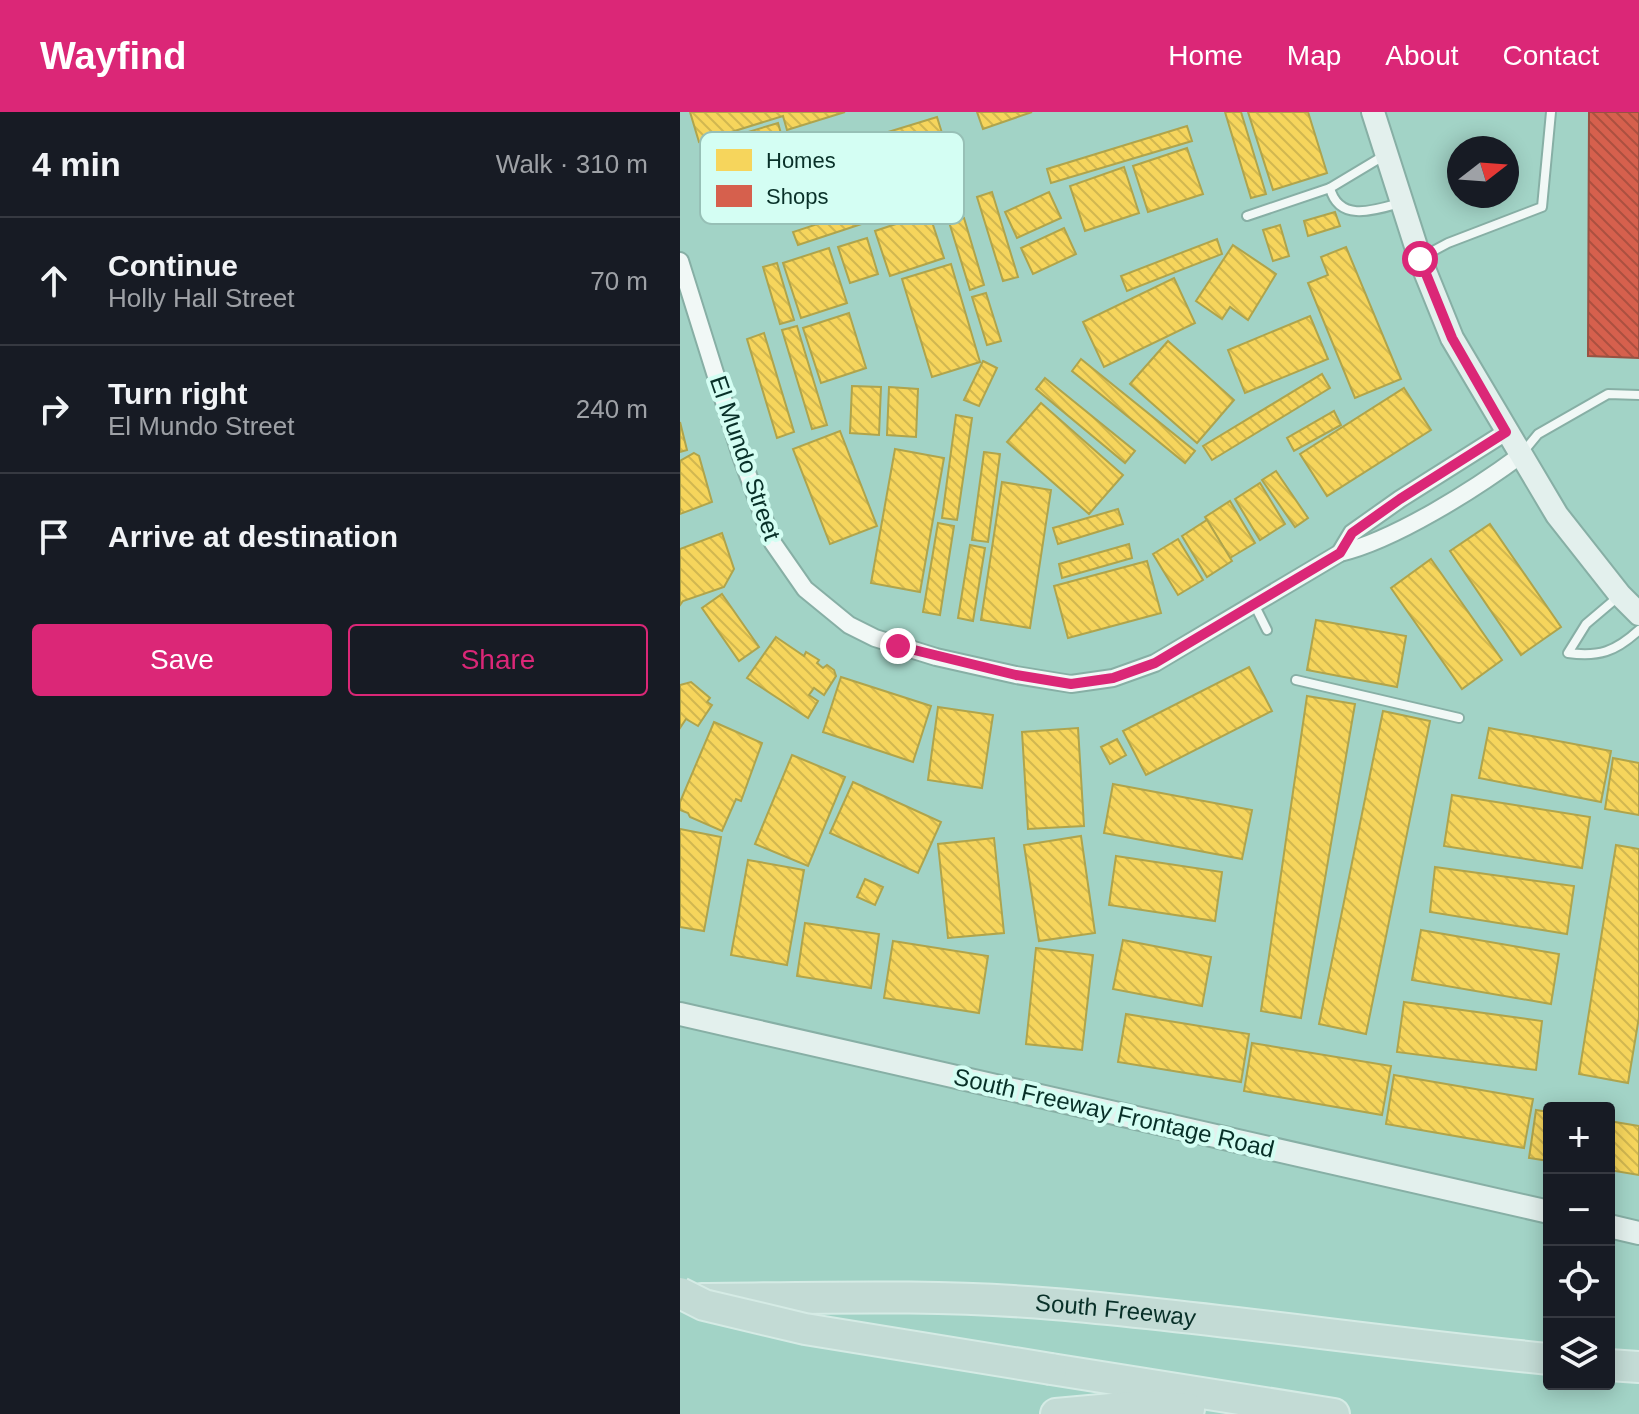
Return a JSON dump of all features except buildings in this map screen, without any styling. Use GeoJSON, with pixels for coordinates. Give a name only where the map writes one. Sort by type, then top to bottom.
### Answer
{"type":"FeatureCollection","features":[{"type":"Feature","properties":{"kind":"highway"},"geometry":{"type":"LineString","coordinates":[[680,1293],[704,1305],[805,1329],[1334,1414]]}},
{"type":"Feature","properties":{"kind":"highway","name":"South Freeway"},"geometry":{"type":"LineString","coordinates":[[680,1299],[939,1299],[1051,1303],[1254,1323],[1543,1358]]}},
{"type":"Feature","properties":{"kind":"highway"},"geometry":{"type":"LineString","coordinates":[[1615,1365],[1639,1367]]}},
{"type":"Feature","properties":{"kind":"highway"},"geometry":{"type":"LineString","coordinates":[[1056,1414],[1145,1406],[1271,1414]]}},
{"type":"Feature","properties":{"kind":"main road"},"geometry":{"type":"LineString","coordinates":[[1373,112],[1420,259],[1452,338],[1557,515],[1620,595],[1639,614]]}},
{"type":"Feature","properties":{"kind":"main road","name":"South Freeway Frontage Road"},"geometry":{"type":"LineString","coordinates":[[680,1014],[1543,1211]]}},
{"type":"Feature","properties":{"kind":"main road"},"geometry":{"type":"LineString","coordinates":[[1615,1227],[1639,1233]]}},
{"type":"Feature","properties":{"kind":"street","name":"El Mundo Street"},"geometry":{"type":"LineString","coordinates":[[680,261],[741,456],[773,543],[805,589],[849,625],[875,638],[936,657],[1071,684],[1113,678],[1155,663],[1340,553],[1401,529],[1495,474],[1521,455]]}},
{"type":"Feature","properties":{"kind":"street","name":"El Mundo Street"},"geometry":{"type":"LineString","coordinates":[[1340,553],[1352,533],[1506,432]]}},
{"type":"Feature","properties":{"kind":"lane"},"geometry":{"type":"LineString","coordinates":[[1420,259],[1448,243],[1542,207],[1551,112]]}},
{"type":"Feature","properties":{"kind":"lane"},"geometry":{"type":"LineString","coordinates":[[1247,216],[1330,188],[1386,154]]}},
{"type":"Feature","properties":{"kind":"lane"},"geometry":{"type":"LineString","coordinates":[[1330,188],[1340,204],[1353,212],[1368,213],[1401,203]]}},
{"type":"Feature","properties":{"kind":"lane"},"geometry":{"type":"LineString","coordinates":[[1521,455],[1538,434],[1608,394],[1639,395]]}},
{"type":"Feature","properties":{"kind":"lane"},"geometry":{"type":"LineString","coordinates":[[1620,595],[1586,624],[1568,653],[1589,656],[1608,651],[1639,630]]}},
{"type":"Feature","properties":{"kind":"lane"},"geometry":{"type":"LineString","coordinates":[[1255,606],[1267,630]]}},
{"type":"Feature","properties":{"kind":"lane"},"geometry":{"type":"LineString","coordinates":[[1296,680],[1459,718]]}},
{"type":"Feature","properties":{"kind":"route"},"geometry":{"type":"LineString","coordinates":[[898,646],[1016,675],[1071,684],[1113,678],[1155,663],[1340,553],[1352,533],[1506,432],[1452,338],[1420,259]]}}]}
